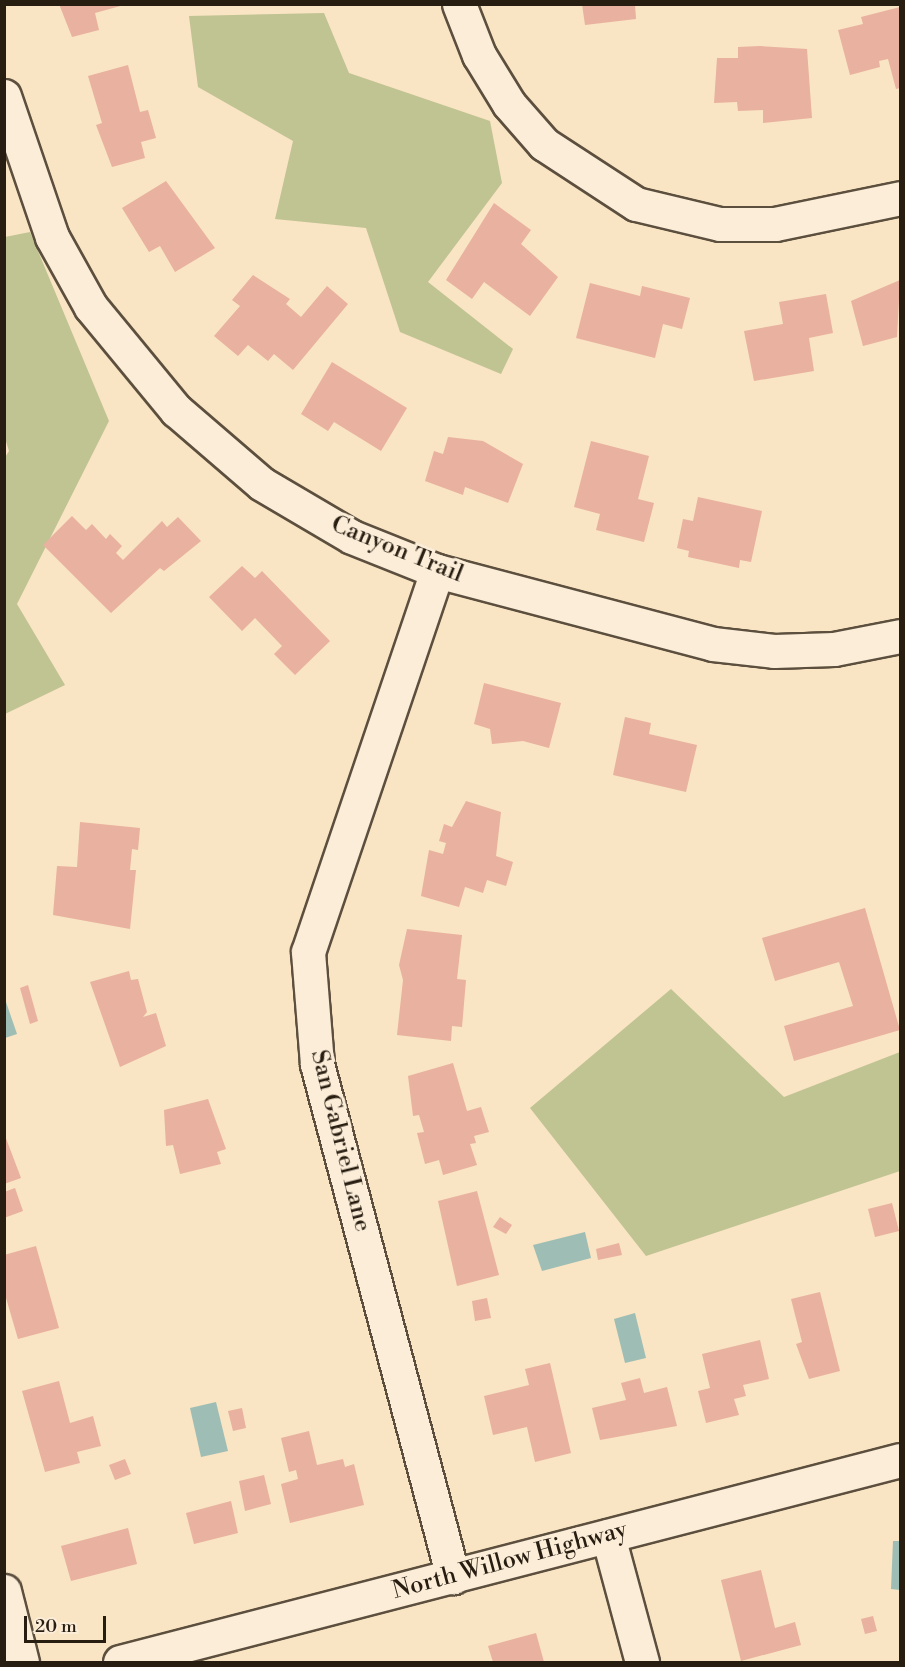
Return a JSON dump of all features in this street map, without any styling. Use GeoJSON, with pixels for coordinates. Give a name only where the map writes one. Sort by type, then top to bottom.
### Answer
{"type":"FeatureCollection","features":[{"type":"Feature","properties":{"kind":"street"},"geometry":{"type":"LineString","coordinates":[[459,4],[478,55],[530,128],[590,178],[636,204],[720,224],[775,224],[900,198]]}},
{"type":"Feature","properties":{"kind":"street","name":"Canyon Trail"},"geometry":{"type":"LineString","coordinates":[[4,96],[52,237],[91,307],[134,365],[176,410],[262,484],[352,537],[437,571],[713,644],[774,651],[834,649],[900,636]]}},
{"type":"Feature","properties":{"kind":"street","name":"San Gabriel Lane"},"geometry":{"type":"LineString","coordinates":[[437,571],[308,952],[317,1064],[453,1577]]}},
{"type":"Feature","properties":{"kind":"street","name":"North Willow Highway"},"geometry":{"type":"LineString","coordinates":[[120,1662],[900,1460]]}},
{"type":"Feature","properties":{"kind":"street"},"geometry":{"type":"LineString","coordinates":[[608,1536],[642,1662]]}},
{"type":"Feature","properties":{"kind":"street"},"geometry":{"type":"LineString","coordinates":[[4,1591],[22,1662]]}},
{"type":"Feature","properties":{"kind":"green space"},"geometry":{"type":"Polygon","coordinates":[[[324,13],[349,73],[490,121],[502,183],[428,282],[513,349],[501,374],[400,332],[366,228],[275,219],[293,141],[198,87],[189,16],[324,13]]]}},
{"type":"Feature","properties":{"kind":"green space"},"geometry":{"type":"Polygon","coordinates":[[[30,232],[109,421],[17,604],[65,685],[5,714],[4,459],[9,451],[4,435],[5,237],[30,232]]]}},
{"type":"Feature","properties":{"kind":"green space"},"geometry":{"type":"Polygon","coordinates":[[[671,989],[784,1097],[900,1052],[900,1171],[646,1256],[530,1108],[671,989]]]}},
{"type":"Feature","properties":{"kind":"water"},"geometry":{"type":"Polygon","coordinates":[[[5,999],[17,1034],[4,1038],[5,999]]]}},
{"type":"Feature","properties":{"kind":"water"},"geometry":{"type":"Polygon","coordinates":[[[585,1232],[591,1258],[542,1271],[533,1245],[585,1232]]]}},
{"type":"Feature","properties":{"kind":"water"},"geometry":{"type":"Polygon","coordinates":[[[635,1313],[646,1358],[625,1363],[614,1319],[635,1313]]]}},
{"type":"Feature","properties":{"kind":"water"},"geometry":{"type":"Polygon","coordinates":[[[216,1402],[228,1451],[201,1457],[190,1408],[216,1402]]]}},
{"type":"Feature","properties":{"kind":"water"},"geometry":{"type":"Polygon","coordinates":[[[893,1541],[900,1541],[900,1590],[891,1589],[893,1541]]]}},
{"type":"Feature","properties":{"kind":"building"},"geometry":{"type":"Polygon","coordinates":[[[59,4],[124,5],[95,13],[99,30],[72,37],[59,4]]]}},
{"type":"Feature","properties":{"kind":"building"},"geometry":{"type":"Polygon","coordinates":[[[582,4],[635,4],[636,19],[585,25],[582,4]]]}},
{"type":"Feature","properties":{"kind":"building"},"geometry":{"type":"Polygon","coordinates":[[[900,7],[900,88],[896,89],[888,59],[879,61],[880,67],[850,75],[838,30],[863,24],[861,17],[900,7]]]}},
{"type":"Feature","properties":{"kind":"building"},"geometry":{"type":"Polygon","coordinates":[[[738,47],[807,49],[812,118],[763,123],[763,110],[738,111],[737,102],[714,103],[717,58],[738,58],[738,47]]]}},
{"type":"Feature","properties":{"kind":"building"},"geometry":{"type":"Polygon","coordinates":[[[128,65],[140,112],[148,110],[156,138],[141,142],[145,158],[112,167],[96,125],[102,123],[88,76],[128,65]]]}},
{"type":"Feature","properties":{"kind":"building"},"geometry":{"type":"Polygon","coordinates":[[[166,181],[215,248],[175,272],[160,246],[149,252],[122,208],[166,181]]]}},
{"type":"Feature","properties":{"kind":"building"},"geometry":{"type":"Polygon","coordinates":[[[494,203],[531,230],[521,244],[558,277],[530,316],[484,282],[472,299],[446,280],[494,203]]]}},
{"type":"Feature","properties":{"kind":"building"},"geometry":{"type":"Polygon","coordinates":[[[253,275],[290,299],[286,304],[301,317],[327,286],[348,304],[293,370],[274,354],[268,361],[248,345],[238,356],[214,336],[240,306],[232,300],[253,275]]]}},
{"type":"Feature","properties":{"kind":"building"},"geometry":{"type":"Polygon","coordinates":[[[900,280],[897,337],[863,346],[851,301],[900,280]]]}},
{"type":"Feature","properties":{"kind":"building"},"geometry":{"type":"Polygon","coordinates":[[[590,283],[640,296],[642,286],[690,298],[682,329],[663,324],[655,358],[576,338],[590,283]]]}},
{"type":"Feature","properties":{"kind":"building"},"geometry":{"type":"Polygon","coordinates":[[[826,294],[833,333],[809,338],[814,371],[754,381],[744,331],[783,324],[779,302],[826,294]]]}},
{"type":"Feature","properties":{"kind":"building"},"geometry":{"type":"Polygon","coordinates":[[[332,362],[407,408],[381,451],[334,422],[328,431],[301,414],[332,362]]]}},
{"type":"Feature","properties":{"kind":"building"},"geometry":{"type":"Polygon","coordinates":[[[448,437],[483,441],[523,464],[508,503],[465,487],[463,495],[425,481],[434,451],[443,454],[448,437]]]}},
{"type":"Feature","properties":{"kind":"building"},"geometry":{"type":"Polygon","coordinates":[[[591,441],[649,456],[638,499],[654,503],[644,542],[596,530],[600,514],[574,507],[591,441]]]}},
{"type":"Feature","properties":{"kind":"building"},"geometry":{"type":"Polygon","coordinates":[[[698,497],[762,511],[751,562],[740,560],[739,568],[688,557],[689,551],[677,548],[683,519],[693,521],[698,497]]]}},
{"type":"Feature","properties":{"kind":"building"},"geometry":{"type":"Polygon","coordinates":[[[72,516],[86,530],[92,524],[106,539],[110,534],[122,546],[116,553],[123,560],[162,521],[167,527],[178,517],[201,541],[164,571],[160,568],[111,613],[43,545],[72,516]]]}},
{"type":"Feature","properties":{"kind":"building"},"geometry":{"type":"Polygon","coordinates":[[[242,566],[255,578],[262,571],[330,641],[295,675],[274,654],[282,646],[255,618],[242,631],[209,597],[242,566]]]}},
{"type":"Feature","properties":{"kind":"building"},"geometry":{"type":"Polygon","coordinates":[[[484,683],[561,703],[549,748],[523,741],[492,744],[490,729],[474,724],[484,683]]]}},
{"type":"Feature","properties":{"kind":"building"},"geometry":{"type":"Polygon","coordinates":[[[625,717],[651,723],[649,734],[697,745],[686,792],[613,775],[625,717]]]}},
{"type":"Feature","properties":{"kind":"building"},"geometry":{"type":"Polygon","coordinates":[[[466,801],[501,812],[496,856],[513,862],[506,886],[487,880],[483,893],[465,887],[459,907],[421,896],[429,850],[443,854],[446,843],[439,841],[444,824],[452,827],[466,801]]]}},
{"type":"Feature","properties":{"kind":"building"},"geometry":{"type":"Polygon","coordinates":[[[80,822],[140,828],[138,850],[132,849],[130,870],[136,870],[130,929],[53,915],[57,866],[77,867],[80,822]]]}},
{"type":"Feature","properties":{"kind":"building"},"geometry":{"type":"Polygon","coordinates":[[[865,908],[900,1030],[794,1061],[784,1026],[853,1006],[839,962],[775,981],[762,938],[865,908]]]}},
{"type":"Feature","properties":{"kind":"building"},"geometry":{"type":"Polygon","coordinates":[[[407,929],[462,935],[457,979],[466,980],[462,1027],[452,1026],[451,1041],[397,1035],[403,980],[399,965],[407,929]]]}},
{"type":"Feature","properties":{"kind":"building"},"geometry":{"type":"Polygon","coordinates":[[[129,971],[131,980],[138,979],[147,1012],[143,1017],[156,1013],[166,1046],[120,1067],[90,982],[129,971]]]}},
{"type":"Feature","properties":{"kind":"building"},"geometry":{"type":"Polygon","coordinates":[[[28,985],[38,1021],[30,1024],[20,988],[28,985]]]}},
{"type":"Feature","properties":{"kind":"building"},"geometry":{"type":"Polygon","coordinates":[[[453,1063],[467,1111],[481,1107],[489,1132],[474,1136],[476,1143],[470,1144],[477,1165],[443,1175],[439,1160],[425,1164],[417,1133],[424,1132],[419,1115],[413,1116],[408,1076],[453,1063]]]}},
{"type":"Feature","properties":{"kind":"building"},"geometry":{"type":"Polygon","coordinates":[[[208,1099],[226,1149],[217,1152],[221,1164],[180,1174],[173,1145],[166,1146],[164,1110],[208,1099]]]}},
{"type":"Feature","properties":{"kind":"building"},"geometry":{"type":"Polygon","coordinates":[[[4,1133],[21,1178],[4,1184],[4,1133]]]}},
{"type":"Feature","properties":{"kind":"building"},"geometry":{"type":"Polygon","coordinates":[[[15,1188],[23,1211],[4,1218],[4,1192],[15,1188]]]}},
{"type":"Feature","properties":{"kind":"building"},"geometry":{"type":"Polygon","coordinates":[[[477,1191],[499,1275],[457,1286],[438,1201],[477,1191]]]}},
{"type":"Feature","properties":{"kind":"building"},"geometry":{"type":"Polygon","coordinates":[[[892,1203],[899,1231],[875,1237],[868,1209],[892,1203]]]}},
{"type":"Feature","properties":{"kind":"building"},"geometry":{"type":"Polygon","coordinates":[[[500,1217],[512,1225],[506,1234],[493,1227],[500,1217]]]}},
{"type":"Feature","properties":{"kind":"building"},"geometry":{"type":"Polygon","coordinates":[[[619,1243],[622,1255],[598,1260],[596,1249],[619,1243]]]}},
{"type":"Feature","properties":{"kind":"building"},"geometry":{"type":"Polygon","coordinates":[[[36,1246],[59,1328],[18,1339],[4,1291],[4,1255],[36,1246]]]}},
{"type":"Feature","properties":{"kind":"building"},"geometry":{"type":"Polygon","coordinates":[[[820,1292],[840,1371],[809,1379],[796,1344],[802,1342],[791,1299],[820,1292]]]}},
{"type":"Feature","properties":{"kind":"building"},"geometry":{"type":"Polygon","coordinates":[[[487,1298],[491,1318],[475,1321],[472,1301],[487,1298]]]}},
{"type":"Feature","properties":{"kind":"building"},"geometry":{"type":"Polygon","coordinates":[[[760,1340],[769,1379],[743,1385],[746,1396],[734,1399],[739,1415],[706,1423],[698,1391],[710,1388],[702,1354],[760,1340]]]}},
{"type":"Feature","properties":{"kind":"building"},"geometry":{"type":"Polygon","coordinates":[[[550,1363],[571,1453],[535,1462],[527,1427],[493,1435],[484,1396],[529,1385],[525,1369],[550,1363]]]}},
{"type":"Feature","properties":{"kind":"building"},"geometry":{"type":"Polygon","coordinates":[[[640,1378],[644,1393],[667,1387],[677,1426],[600,1440],[592,1408],[626,1400],[621,1383],[640,1378]]]}},
{"type":"Feature","properties":{"kind":"building"},"geometry":{"type":"Polygon","coordinates":[[[59,1381],[70,1423],[93,1416],[101,1446],[77,1452],[80,1463],[45,1472],[22,1391],[59,1381]]]}},
{"type":"Feature","properties":{"kind":"building"},"geometry":{"type":"Polygon","coordinates":[[[242,1408],[246,1428],[233,1431],[228,1411],[242,1408]]]}},
{"type":"Feature","properties":{"kind":"building"},"geometry":{"type":"Polygon","coordinates":[[[309,1431],[317,1465],[343,1459],[345,1467],[354,1464],[364,1505],[290,1523],[281,1484],[298,1479],[296,1470],[289,1472],[281,1438],[309,1431]]]}},
{"type":"Feature","properties":{"kind":"building"},"geometry":{"type":"Polygon","coordinates":[[[125,1459],[131,1474],[115,1480],[109,1465],[125,1459]]]}},
{"type":"Feature","properties":{"kind":"building"},"geometry":{"type":"Polygon","coordinates":[[[264,1475],[271,1504],[245,1511],[239,1481],[264,1475]]]}},
{"type":"Feature","properties":{"kind":"building"},"geometry":{"type":"Polygon","coordinates":[[[231,1501],[238,1533],[194,1544],[186,1513],[231,1501]]]}},
{"type":"Feature","properties":{"kind":"building"},"geometry":{"type":"Polygon","coordinates":[[[128,1528],[137,1564],[71,1581],[61,1546],[128,1528]]]}},
{"type":"Feature","properties":{"kind":"building"},"geometry":{"type":"Polygon","coordinates":[[[761,1570],[775,1628],[795,1622],[801,1645],[741,1661],[721,1580],[761,1570]]]}},
{"type":"Feature","properties":{"kind":"building"},"geometry":{"type":"Polygon","coordinates":[[[873,1616],[877,1631],[865,1634],[861,1619],[873,1616]]]}},
{"type":"Feature","properties":{"kind":"building"},"geometry":{"type":"Polygon","coordinates":[[[536,1633],[544,1662],[493,1662],[488,1646],[536,1633]]]}}]}
